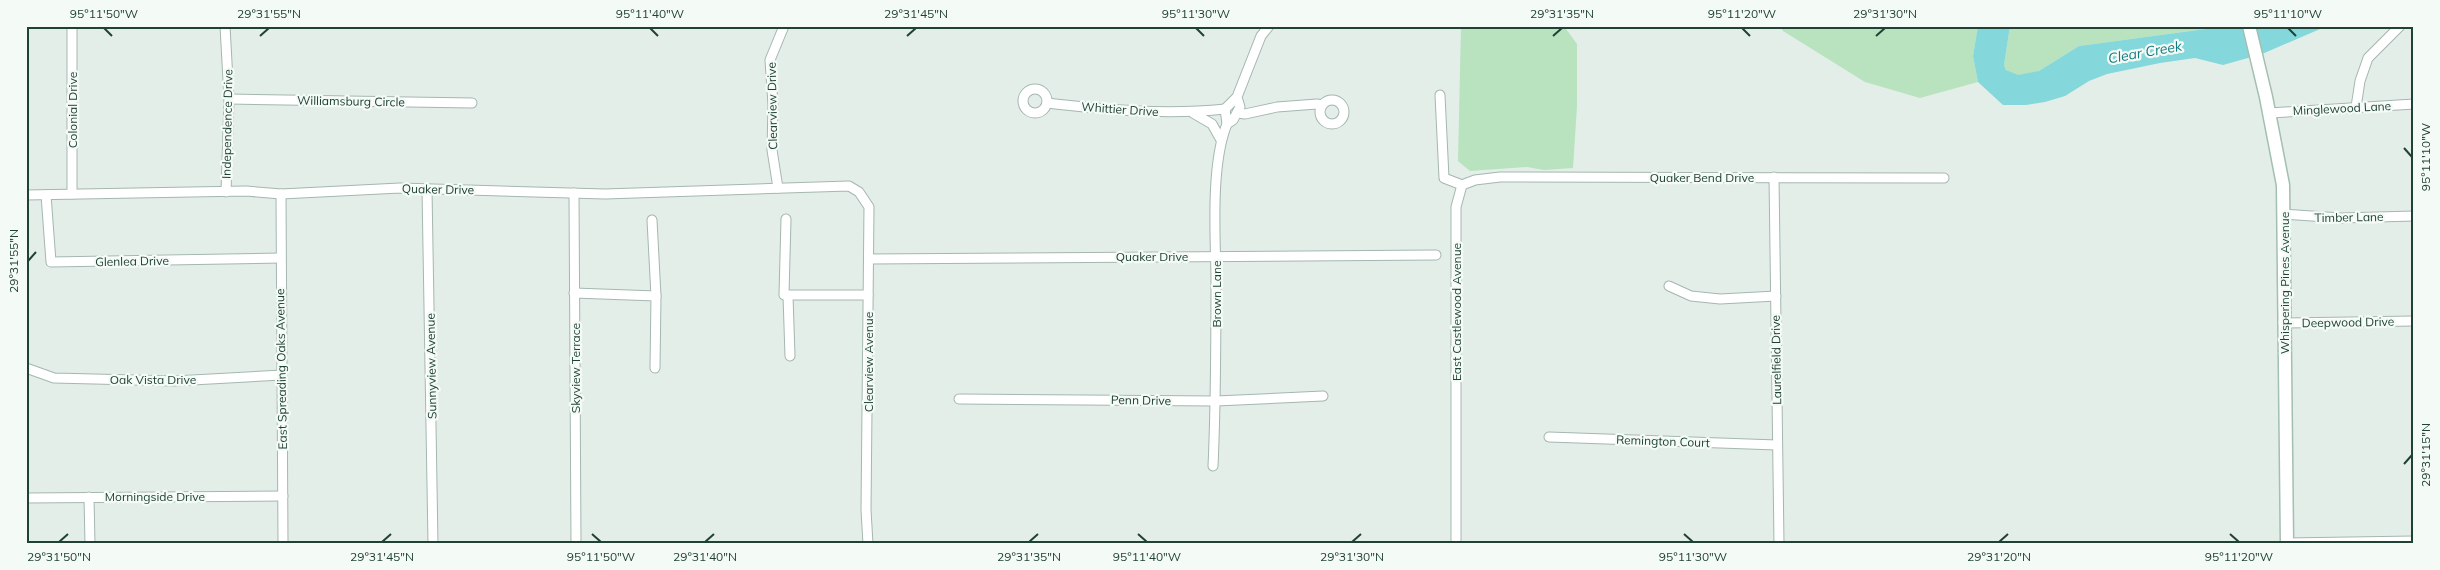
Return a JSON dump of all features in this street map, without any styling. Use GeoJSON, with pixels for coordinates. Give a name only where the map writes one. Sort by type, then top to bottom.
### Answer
{"type":"FeatureCollection","features":[{"type":"Feature","properties":{"kind":"main road","name":"Whispering Pines Avenue"},"geometry":{"type":"LineString","coordinates":[[2249,26],[2270,113],[2283,185],[2283,323],[2287,543]]}},
{"type":"Feature","properties":{"kind":"street","name":"Colonial Drive"},"geometry":{"type":"LineString","coordinates":[[72,26],[72,194]]}},
{"type":"Feature","properties":{"kind":"street","name":"Independence Drive"},"geometry":{"type":"LineString","coordinates":[[225,26],[229,99],[226,192]]}},
{"type":"Feature","properties":{"kind":"street","name":"Clearview Drive"},"geometry":{"type":"LineString","coordinates":[[778,188],[772,150],[773,105],[770,60],[784,26]]}},
{"type":"Feature","properties":{"kind":"street"},"geometry":{"type":"LineString","coordinates":[[1228,124],[1225,109],[1237,97],[1261,31],[1269,26]]}},
{"type":"Feature","properties":{"kind":"street"},"geometry":{"type":"LineString","coordinates":[[2356,107],[2360,81],[2368,58],[2400,26]]}},
{"type":"Feature","properties":{"kind":"street"},"geometry":{"type":"LineString","coordinates":[[1440,95],[1444,178],[1462,186]]}},
{"type":"Feature","properties":{"kind":"street"},"geometry":{"type":"LineString","coordinates":[[1237,97],[1240,107],[1238,114],[1284,106],[1317,104],[1322,106]]}},
{"type":"Feature","properties":{"kind":"street","name":"Williamsburg Circle"},"geometry":{"type":"LineString","coordinates":[[229,99],[472,103]]}},
{"type":"Feature","properties":{"kind":"street","name":"Whittier Drive"},"geometry":{"type":"LineString","coordinates":[[1047,103],[1113,110],[1193,112],[1225,109]]}},
{"type":"Feature","properties":{"kind":"street","name":"Minglewood Lane"},"geometry":{"type":"LineString","coordinates":[[2270,113],[2414,104]]}},
{"type":"Feature","properties":{"kind":"street"},"geometry":{"type":"LineString","coordinates":[[1193,112],[1212,124],[1221,140]]}},
{"type":"Feature","properties":{"kind":"street","name":"Brown Lane"},"geometry":{"type":"LineString","coordinates":[[1213,466],[1216,401],[1216,256],[1221,140],[1228,124],[1238,114]]}},
{"type":"Feature","properties":{"kind":"street","name":"Quaker Bend Drive"},"geometry":{"type":"LineString","coordinates":[[1462,186],[1475,180],[1500,177],[1944,178]]}},
{"type":"Feature","properties":{"kind":"street","name":"Laurelfield Drive"},"geometry":{"type":"LineString","coordinates":[[1774,177],[1779,544]]}},
{"type":"Feature","properties":{"kind":"street","name":"East Castlewood Avenue"},"geometry":{"type":"LineString","coordinates":[[1456,544],[1456,207],[1462,186]]}},
{"type":"Feature","properties":{"kind":"street","name":"Quaker Drive"},"geometry":{"type":"LineString","coordinates":[[26,195],[226,192],[281,194],[427,189],[606,194],[851,187]]}},
{"type":"Feature","properties":{"kind":"street","name":"Clearview Avenue"},"geometry":{"type":"LineString","coordinates":[[851,187],[859,192],[869,207],[868,544]]}},
{"type":"Feature","properties":{"kind":"street","name":"Sunnyview Avenue"},"geometry":{"type":"LineString","coordinates":[[427,189],[433,544]]}},
{"type":"Feature","properties":{"kind":"street","name":"Skyview Terrace"},"geometry":{"type":"LineString","coordinates":[[574,193],[576,544]]}},
{"type":"Feature","properties":{"kind":"street","name":"East Spreading Oaks Avenue"},"geometry":{"type":"LineString","coordinates":[[281,194],[283,544]]}},
{"type":"Feature","properties":{"kind":"street","name":"Glenlea Drive"},"geometry":{"type":"LineString","coordinates":[[46,195],[51,262],[280,258]]}},
{"type":"Feature","properties":{"kind":"street","name":"Timber Lane"},"geometry":{"type":"LineString","coordinates":[[2284,214],[2341,218],[2414,216]]}},
{"type":"Feature","properties":{"kind":"street"},"geometry":{"type":"LineString","coordinates":[[786,219],[784,296],[868,295]]}},
{"type":"Feature","properties":{"kind":"street"},"geometry":{"type":"LineString","coordinates":[[652,220],[656,296],[655,368]]}},
{"type":"Feature","properties":{"kind":"street","name":"Quaker Drive"},"geometry":{"type":"LineString","coordinates":[[868,259],[1436,255]]}},
{"type":"Feature","properties":{"kind":"street"},"geometry":{"type":"LineString","coordinates":[[1669,286],[1690,296],[1720,299],[1776,296]]}},
{"type":"Feature","properties":{"kind":"street"},"geometry":{"type":"LineString","coordinates":[[574,293],[656,296]]}},
{"type":"Feature","properties":{"kind":"street"},"geometry":{"type":"LineString","coordinates":[[788,296],[790,356]]}},
{"type":"Feature","properties":{"kind":"street","name":"Deepwood Drive"},"geometry":{"type":"LineString","coordinates":[[2283,323],[2414,321]]}},
{"type":"Feature","properties":{"kind":"street","name":"Oak Vista Drive"},"geometry":{"type":"LineString","coordinates":[[26,368],[54,378],[174,381],[282,375]]}},
{"type":"Feature","properties":{"kind":"street","name":"Penn Drive"},"geometry":{"type":"LineString","coordinates":[[959,398],[1216,401],[1322,396]]}},
{"type":"Feature","properties":{"kind":"street","name":"Remington Court"},"geometry":{"type":"LineString","coordinates":[[1550,437],[1777,445]]}},
{"type":"Feature","properties":{"kind":"street","name":"Morningside Drive"},"geometry":{"type":"LineString","coordinates":[[26,498],[283,496]]}},
{"type":"Feature","properties":{"kind":"street"},"geometry":{"type":"LineString","coordinates":[[89,497],[90,544]]}},
{"type":"Feature","properties":{"kind":"street"},"geometry":{"type":"LineString","coordinates":[[2287,543],[2414,541]]}},
{"type":"Feature","properties":{"kind":"green space"},"geometry":{"type":"Polygon","coordinates":[[[1461,26],[1564,26],[1577,44],[1577,106],[1573,168],[1544,170],[1527,167],[1470,171],[1458,161],[1461,26]]]}},
{"type":"Feature","properties":{"kind":"green space"},"geometry":{"type":"Polygon","coordinates":[[[1780,26],[1978,26],[1973,56],[1978,82],[1920,98],[1865,82],[1783,31],[1780,26]]]}},
{"type":"Feature","properties":{"kind":"green space"},"geometry":{"type":"Polygon","coordinates":[[[2010,26],[2228,26],[2079,46],[2039,71],[2018,76],[2006,70],[2004,65],[2010,26]]]}},
{"type":"Feature","properties":{"kind":"water","name":"Clear Creek"},"geometry":{"type":"Polygon","coordinates":[[[1978,26],[2010,26],[2004,65],[2006,70],[2018,75],[2039,71],[2079,46],[2228,26],[2327,26],[2262,54],[2223,65],[2195,58],[2160,63],[2107,74],[2089,81],[2065,96],[2045,102],[2026,105],[2003,105],[1978,82],[1973,56],[1978,26]]]}}]}
